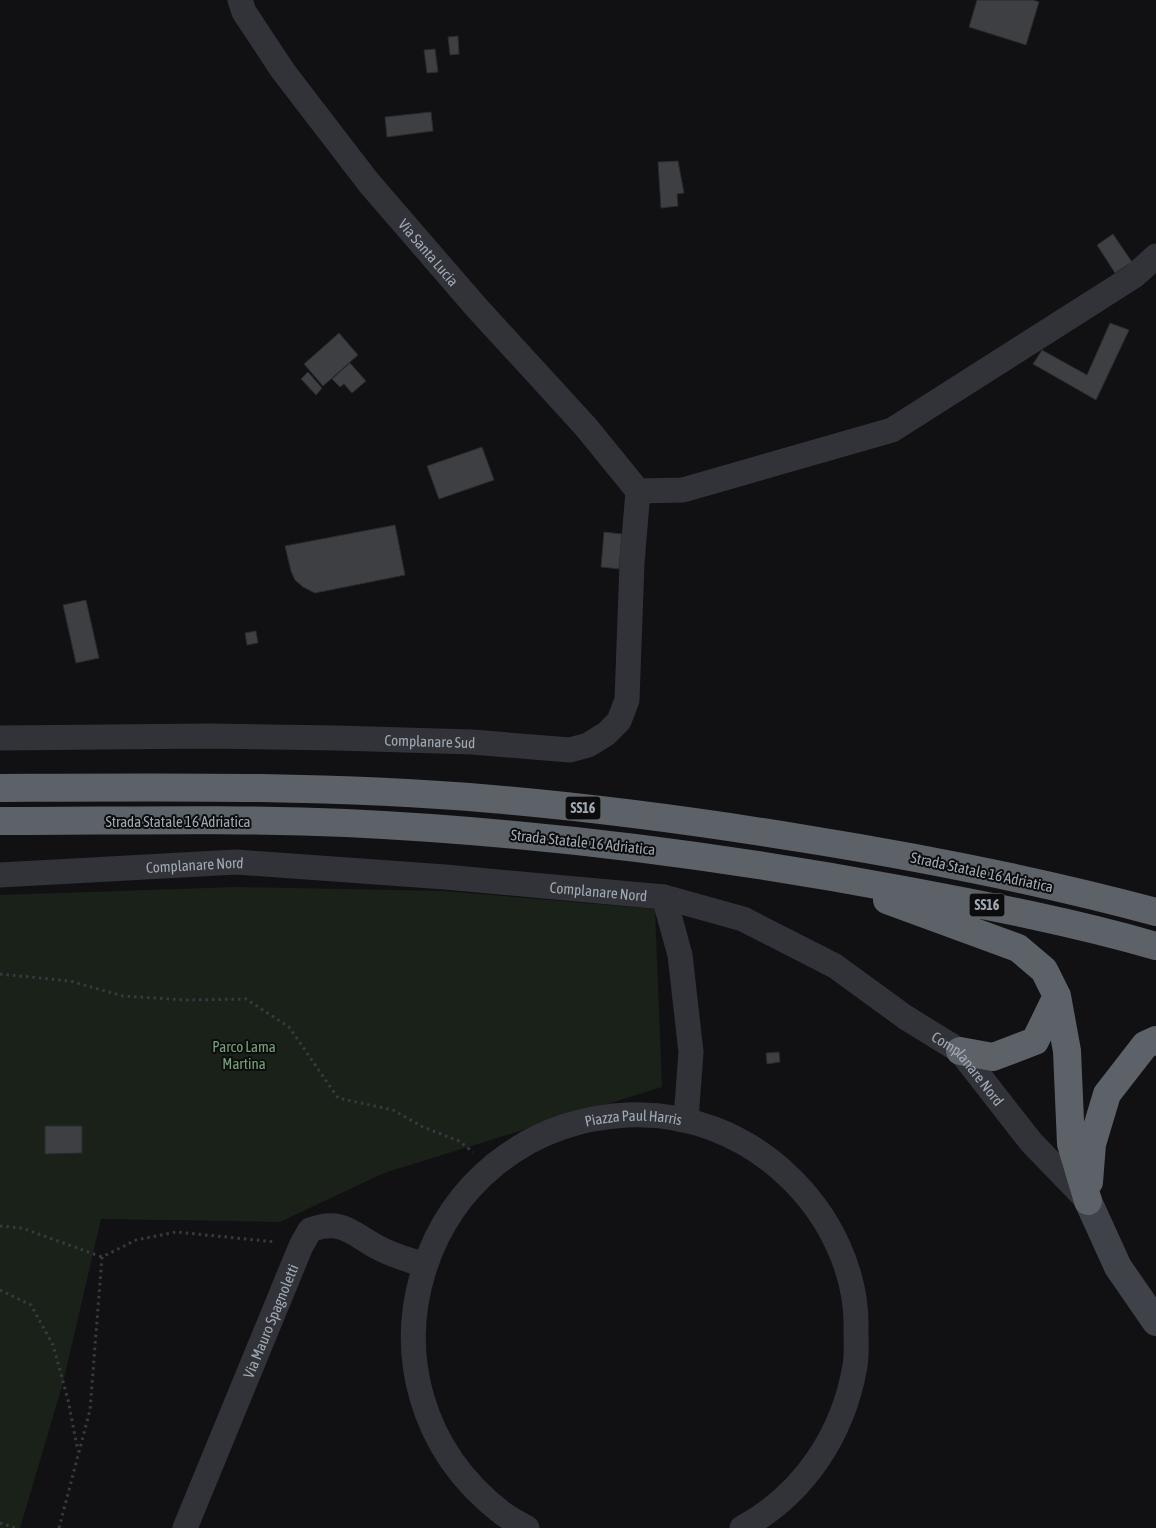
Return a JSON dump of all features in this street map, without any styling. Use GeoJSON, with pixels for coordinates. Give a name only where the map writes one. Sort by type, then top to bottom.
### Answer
{"type":"FeatureCollection","features":[{"type":"Feature","properties":{"kind":"highway","name":"Strada Statale 16 Adriatica"},"geometry":{"type":"LineString","coordinates":[[0,788],[238,787],[344,791],[491,799],[639,814],[697,821],[872,850],[1015,877],[1156,912]]}},
{"type":"Feature","properties":{"kind":"highway","name":"Strada Statale 16 Adriatica"},"geometry":{"type":"LineString","coordinates":[[0,821],[228,820],[344,823],[491,832],[641,848],[815,873],[992,906],[1156,946]]}},
{"type":"Feature","properties":{"kind":"highway"},"geometry":{"type":"LineString","coordinates":[[815,873],[1018,948],[1044,970],[1057,996],[1067,1051],[1071,1144],[1088,1201]]}},
{"type":"Feature","properties":{"kind":"highway"},"geometry":{"type":"LineString","coordinates":[[960,1051],[993,1057],[1035,1041],[1057,996]]}},
{"type":"Feature","properties":{"kind":"highway"},"geometry":{"type":"LineString","coordinates":[[1088,1201],[1092,1144],[1107,1094],[1145,1045],[1156,1040]]}},
{"type":"Feature","properties":{"kind":"main road"},"geometry":{"type":"LineString","coordinates":[[1088,1201],[1118,1267],[1156,1322]]}},
{"type":"Feature","properties":{"kind":"street","name":"Via Santa Lucia"},"geometry":{"type":"LineString","coordinates":[[240,0],[244,12],[283,70],[369,183],[477,308],[586,427],[638,491]]}},
{"type":"Feature","properties":{"kind":"street"},"geometry":{"type":"LineString","coordinates":[[638,491],[682,490],[892,430],[1134,276],[1156,256]]}},
{"type":"Feature","properties":{"kind":"street","name":"Complanare Sud"},"geometry":{"type":"LineString","coordinates":[[0,738],[211,736],[337,738],[472,742],[570,750],[588,745],[606,734],[619,721],[627,700],[632,563],[638,491]]}},
{"type":"Feature","properties":{"kind":"street","name":"Complanare Nord"},"geometry":{"type":"LineString","coordinates":[[0,875],[236,862],[445,877],[664,897],[743,919],[835,966],[905,1017],[960,1051],[1031,1142],[1088,1201]]}},
{"type":"Feature","properties":{"kind":"street"},"geometry":{"type":"LineString","coordinates":[[664,897],[680,955],[691,1052],[686,1119]]}},
{"type":"Feature","properties":{"kind":"street","name":"Piazza Paul Harris"},"geometry":{"type":"LineString","coordinates":[[527,1528],[504,1521],[474,1488],[449,1456],[430,1421],[418,1383],[413,1343],[415,1304],[424,1265],[440,1228],[463,1195],[491,1167],[525,1143],[563,1126],[604,1116],[637,1114],[686,1119],[730,1135],[770,1159],[804,1190],[830,1228],[848,1271],[857,1317],[856,1363],[845,1408],[825,1450],[797,1487],[758,1524]]}},
{"type":"Feature","properties":{"kind":"street","name":"Via Mauro Spagnoletti"},"geometry":{"type":"LineString","coordinates":[[185,1528],[310,1230],[320,1226],[332,1225],[352,1230],[380,1249],[424,1265]]}},
{"type":"Feature","properties":{"kind":"path"},"geometry":{"type":"LineString","coordinates":[[0,974],[70,981],[123,996],[186,1000],[246,999],[289,1027],[338,1098],[393,1110],[423,1127],[459,1140],[491,1167]]}},
{"type":"Feature","properties":{"kind":"path"},"geometry":{"type":"LineString","coordinates":[[0,1226],[22,1228],[102,1257],[136,1240],[176,1232],[246,1238],[302,1246]]}},
{"type":"Feature","properties":{"kind":"path"},"geometry":{"type":"LineString","coordinates":[[59,1528],[90,1410],[102,1257]]}},
{"type":"Feature","properties":{"kind":"path"},"geometry":{"type":"LineString","coordinates":[[0,1290],[31,1306],[53,1345],[68,1400],[78,1453]]}},
{"type":"Feature","properties":{"kind":"path"},"geometry":{"type":"LineString","coordinates":[[0,1522],[16,1528]]}},
{"type":"Feature","properties":{"kind":"green space","name":"Parco Lama Martina"},"geometry":{"type":"Polygon","coordinates":[[[236,887],[445,891],[655,909],[662,1087],[384,1173],[280,1222],[101,1219],[63,1383],[20,1528],[0,1528],[0,895],[236,887]]]}},
{"type":"Feature","properties":{"kind":"building"},"geometry":{"type":"Polygon","coordinates":[[[977,0],[1033,0],[1039,2],[1026,45],[969,27],[977,0]]]}},
{"type":"Feature","properties":{"kind":"building"},"geometry":{"type":"Polygon","coordinates":[[[458,36],[459,54],[450,55],[448,37],[458,36]]]}},
{"type":"Feature","properties":{"kind":"building"},"geometry":{"type":"Polygon","coordinates":[[[435,49],[438,72],[427,73],[424,50],[435,49]]]}},
{"type":"Feature","properties":{"kind":"building"},"geometry":{"type":"Polygon","coordinates":[[[431,112],[433,131],[387,137],[385,117],[431,112]]]}},
{"type":"Feature","properties":{"kind":"building"},"geometry":{"type":"Polygon","coordinates":[[[678,161],[684,193],[677,194],[678,206],[661,208],[658,162],[678,161]]]}},
{"type":"Feature","properties":{"kind":"building"},"geometry":{"type":"Polygon","coordinates":[[[1113,234],[1132,262],[1115,273],[1097,245],[1113,234]]]}},
{"type":"Feature","properties":{"kind":"building"},"geometry":{"type":"Polygon","coordinates":[[[1110,323],[1129,330],[1096,400],[1033,364],[1042,350],[1087,375],[1110,323]]]}},
{"type":"Feature","properties":{"kind":"building"},"geometry":{"type":"Polygon","coordinates":[[[339,333],[358,355],[323,386],[304,364],[339,333]]]}},
{"type":"Feature","properties":{"kind":"building"},"geometry":{"type":"Polygon","coordinates":[[[350,363],[366,381],[352,393],[344,384],[340,387],[332,379],[350,363]]]}},
{"type":"Feature","properties":{"kind":"building"},"geometry":{"type":"Polygon","coordinates":[[[308,372],[322,388],[316,395],[301,379],[308,372]]]}},
{"type":"Feature","properties":{"kind":"building"},"geometry":{"type":"Polygon","coordinates":[[[482,447],[494,480],[439,499],[427,466],[482,447]]]}},
{"type":"Feature","properties":{"kind":"building"},"geometry":{"type":"Polygon","coordinates":[[[395,525],[405,575],[315,593],[303,587],[295,580],[285,546],[395,525]]]}},
{"type":"Feature","properties":{"kind":"building"},"geometry":{"type":"Polygon","coordinates":[[[604,532],[622,534],[619,569],[601,567],[604,532]]]}},
{"type":"Feature","properties":{"kind":"building"},"geometry":{"type":"Polygon","coordinates":[[[86,600],[99,658],[76,663],[63,605],[86,600]]]}},
{"type":"Feature","properties":{"kind":"building"},"geometry":{"type":"Polygon","coordinates":[[[256,631],[258,643],[247,645],[245,633],[256,631]]]}},
{"type":"Feature","properties":{"kind":"building"},"geometry":{"type":"Polygon","coordinates":[[[779,1052],[780,1062],[767,1064],[766,1053],[779,1052]]]}},
{"type":"Feature","properties":{"kind":"building"},"geometry":{"type":"Polygon","coordinates":[[[45,1126],[82,1126],[82,1153],[45,1154],[45,1126]]]}}]}
